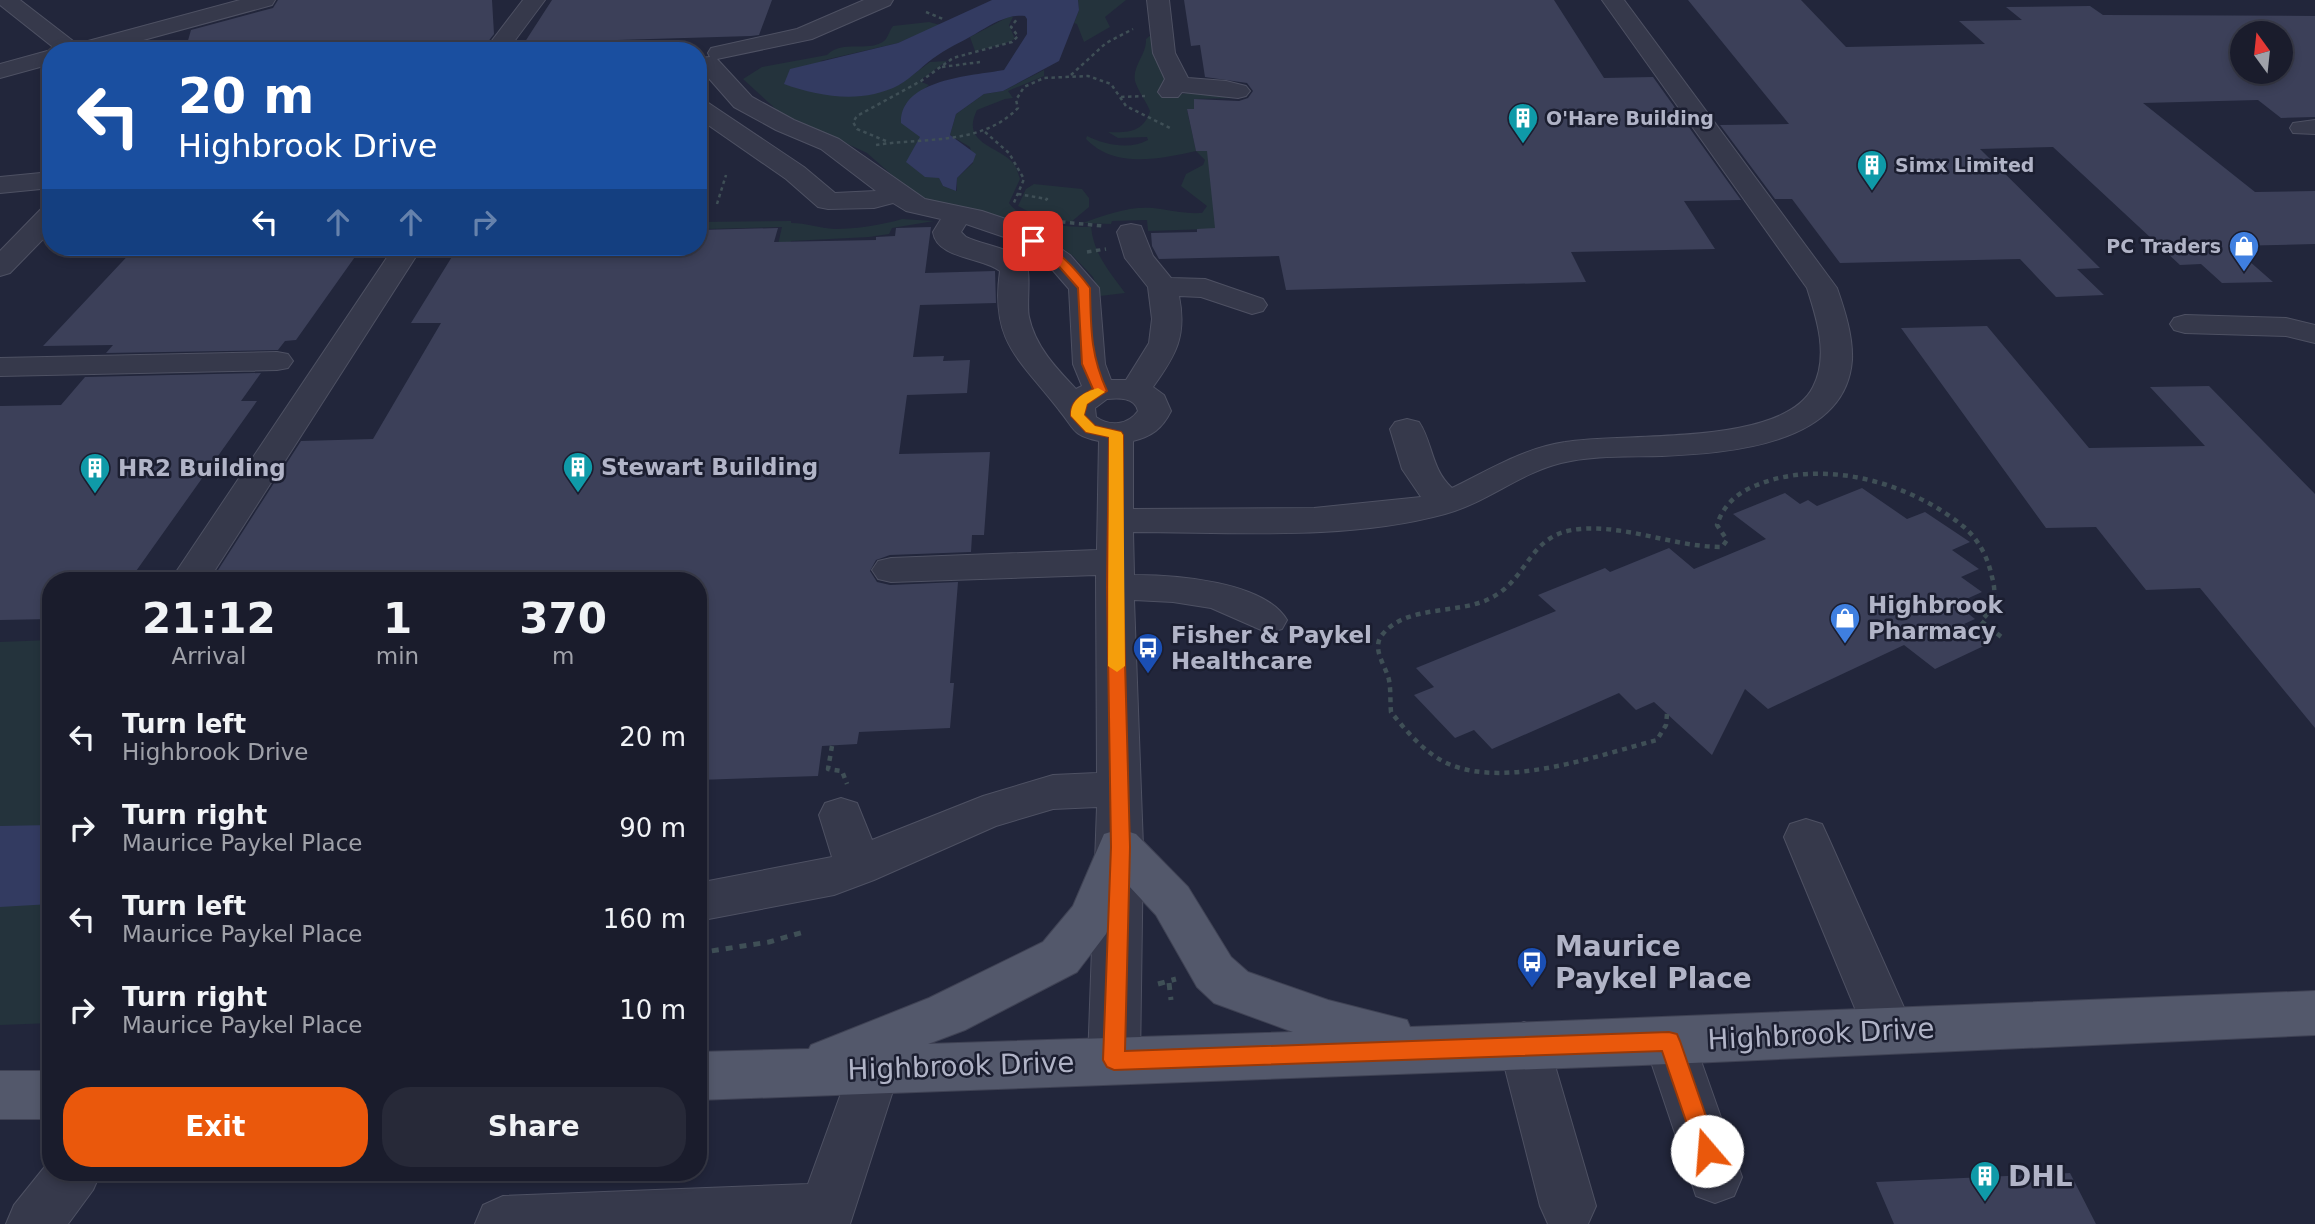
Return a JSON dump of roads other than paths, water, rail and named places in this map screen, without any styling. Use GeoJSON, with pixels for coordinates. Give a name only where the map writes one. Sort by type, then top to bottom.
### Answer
{"type":"FeatureCollection","features":[{"type":"Feature","properties":{"kind":"main road"},"geometry":{"type":"LineString","coordinates":[[797,1073],[947,1014],[1060,957],[1090,922],[1121,847],[1172,901],[1214,972],[1231,988],[1328,1022],[1439,1048]]}},
{"type":"Feature","properties":{"kind":"main road","name":"Highbrook Drive"},"geometry":{"type":"LineString","coordinates":[[707,1076],[1669,1041],[2315,1013]]}},
{"type":"Feature","properties":{"kind":"main road"},"geometry":{"type":"LineString","coordinates":[[0,1095],[42,1095]]}},
{"type":"Feature","properties":{"kind":"street"},"geometry":{"type":"LineString","coordinates":[[7,0],[62,42]]}},
{"type":"Feature","properties":{"kind":"street"},"geometry":{"type":"LineString","coordinates":[[108,42],[264,0]]}},
{"type":"Feature","properties":{"kind":"street"},"geometry":{"type":"LineString","coordinates":[[502,42],[534,0]]}},
{"type":"Feature","properties":{"kind":"street"},"geometry":{"type":"LineString","coordinates":[[707,58],[804,34],[882,0]]}},
{"type":"Feature","properties":{"kind":"street"},"geometry":{"type":"LineString","coordinates":[[1158,0],[1164,53],[1177,79],[1172,88],[1226,88],[1238,91]]}},
{"type":"Feature","properties":{"kind":"street"},"geometry":{"type":"LineString","coordinates":[[1115,520],[1284,520],[1366,516],[1435,506],[1561,452],[1749,438],[1787,427],[1821,401],[1834,378],[1835,323],[1822,288],[1614,0]]}},
{"type":"Feature","properties":{"kind":"street"},"geometry":{"type":"LineString","coordinates":[[0,71],[42,59]]}},
{"type":"Feature","properties":{"kind":"street"},"geometry":{"type":"LineString","coordinates":[[707,59],[743,102],[785,125],[830,144],[916,205],[958,214],[998,224],[1020,233],[1060,261],[1084,288],[1089,400],[1078,416],[1091,429],[1116,435],[1144,428],[1153,421],[1156,412],[1154,403],[1134,391],[1089,400],[1052,384],[1019,338],[1012,303],[1015,269],[1000,257],[955,244],[948,238],[947,232],[958,214]]}},
{"type":"Feature","properties":{"kind":"street"},"geometry":{"type":"LineString","coordinates":[[707,113],[795,173],[828,201],[874,200],[897,194]]}},
{"type":"Feature","properties":{"kind":"street"},"geometry":{"type":"LineString","coordinates":[[0,185],[42,181]]}},
{"type":"Feature","properties":{"kind":"street"},"geometry":{"type":"LineString","coordinates":[[0,267],[42,224]]}},
{"type":"Feature","properties":{"kind":"street"},"geometry":{"type":"LineString","coordinates":[[1119,235],[1162,286],[1168,316],[1166,341],[1134,391]]}},
{"type":"Feature","properties":{"kind":"street"},"geometry":{"type":"LineString","coordinates":[[194,572],[402,256]]}},
{"type":"Feature","properties":{"kind":"street"},"geometry":{"type":"LineString","coordinates":[[1162,286],[1205,288],[1252,305]]}},
{"type":"Feature","properties":{"kind":"street"},"geometry":{"type":"LineString","coordinates":[[2185,324],[2286,327],[2315,334]]}},
{"type":"Feature","properties":{"kind":"street"},"geometry":{"type":"LineString","coordinates":[[0,367],[277,361]]}},
{"type":"Feature","properties":{"kind":"street"},"geometry":{"type":"LineString","coordinates":[[1407,429],[1420,473],[1446,501]]}},
{"type":"Feature","properties":{"kind":"street"},"geometry":{"type":"LineString","coordinates":[[1114,1060],[1121,847],[1115,574],[1116,435]]}},
{"type":"Feature","properties":{"kind":"street"},"geometry":{"type":"LineString","coordinates":[[891,570],[1115,574],[1164,589],[1212,595],[1238,603],[1268,620]]}},
{"type":"Feature","properties":{"kind":"street"},"geometry":{"type":"LineString","coordinates":[[707,900],[834,876],[983,813],[1053,792],[1118,789]]}},
{"type":"Feature","properties":{"kind":"street"},"geometry":{"type":"LineString","coordinates":[[841,815],[858,867]]}},
{"type":"Feature","properties":{"kind":"street"},"geometry":{"type":"LineString","coordinates":[[1806,837],[1889,1030]]}},
{"type":"Feature","properties":{"kind":"street"},"geometry":{"type":"LineString","coordinates":[[1669,1041],[1715,1177]]}},
{"type":"Feature","properties":{"kind":"street"},"geometry":{"type":"LineString","coordinates":[[1524,1045],[1568,1206]]}},
{"type":"Feature","properties":{"kind":"street"},"geometry":{"type":"LineString","coordinates":[[503,1224],[825,1217],[874,1069]]}},
{"type":"Feature","properties":{"kind":"street"},"geometry":{"type":"LineString","coordinates":[[34,1224],[67,1181]]}},
{"type":"Feature","properties":{"kind":"water"},"geometry":{"type":"Polygon","coordinates":[[[992,0],[1078,0],[1079,10],[1059,61],[1003,91],[984,94],[956,114],[950,135],[976,154],[973,162],[957,178],[956,191],[943,186],[939,178],[925,177],[906,162],[920,137],[901,123],[904,108],[912,97],[924,88],[957,78],[1004,70],[1027,34],[1025,16],[1007,18],[991,25],[943,52],[899,85],[871,95],[827,95],[784,84],[790,69],[898,43],[992,0]]]}},
{"type":"Feature","properties":{"kind":"water"},"geometry":{"type":"Polygon","coordinates":[[[42,825],[42,905],[0,907],[0,826],[42,825]]]}},
{"type":"Feature","properties":{"kind":"place","name":"O'Hare Building"},"geometry":{"type":"Point","coordinates":[1523,145]}},
{"type":"Feature","properties":{"kind":"place","name":"Simx Limited"},"geometry":{"type":"Point","coordinates":[1872,192]}},
{"type":"Feature","properties":{"kind":"place","name":"PC Traders"},"geometry":{"type":"Point","coordinates":[2244,273]}},
{"type":"Feature","properties":{"kind":"place","name":"Stewart Building"},"geometry":{"type":"Point","coordinates":[578,494]}},
{"type":"Feature","properties":{"kind":"place","name":"HR2 Building"},"geometry":{"type":"Point","coordinates":[95,495]}},
{"type":"Feature","properties":{"kind":"place","name":"Highbrook Pharmacy"},"geometry":{"type":"Point","coordinates":[1845,645]}},
{"type":"Feature","properties":{"kind":"place","name":"Fisher & Paykel Healthcare"},"geometry":{"type":"Point","coordinates":[1148,675]}},
{"type":"Feature","properties":{"kind":"place","name":"Maurice Paykel Place"},"geometry":{"type":"Point","coordinates":[1532,989]}},
{"type":"Feature","properties":{"kind":"place","name":"DHL"},"geometry":{"type":"Point","coordinates":[1985,1203]}}]}
